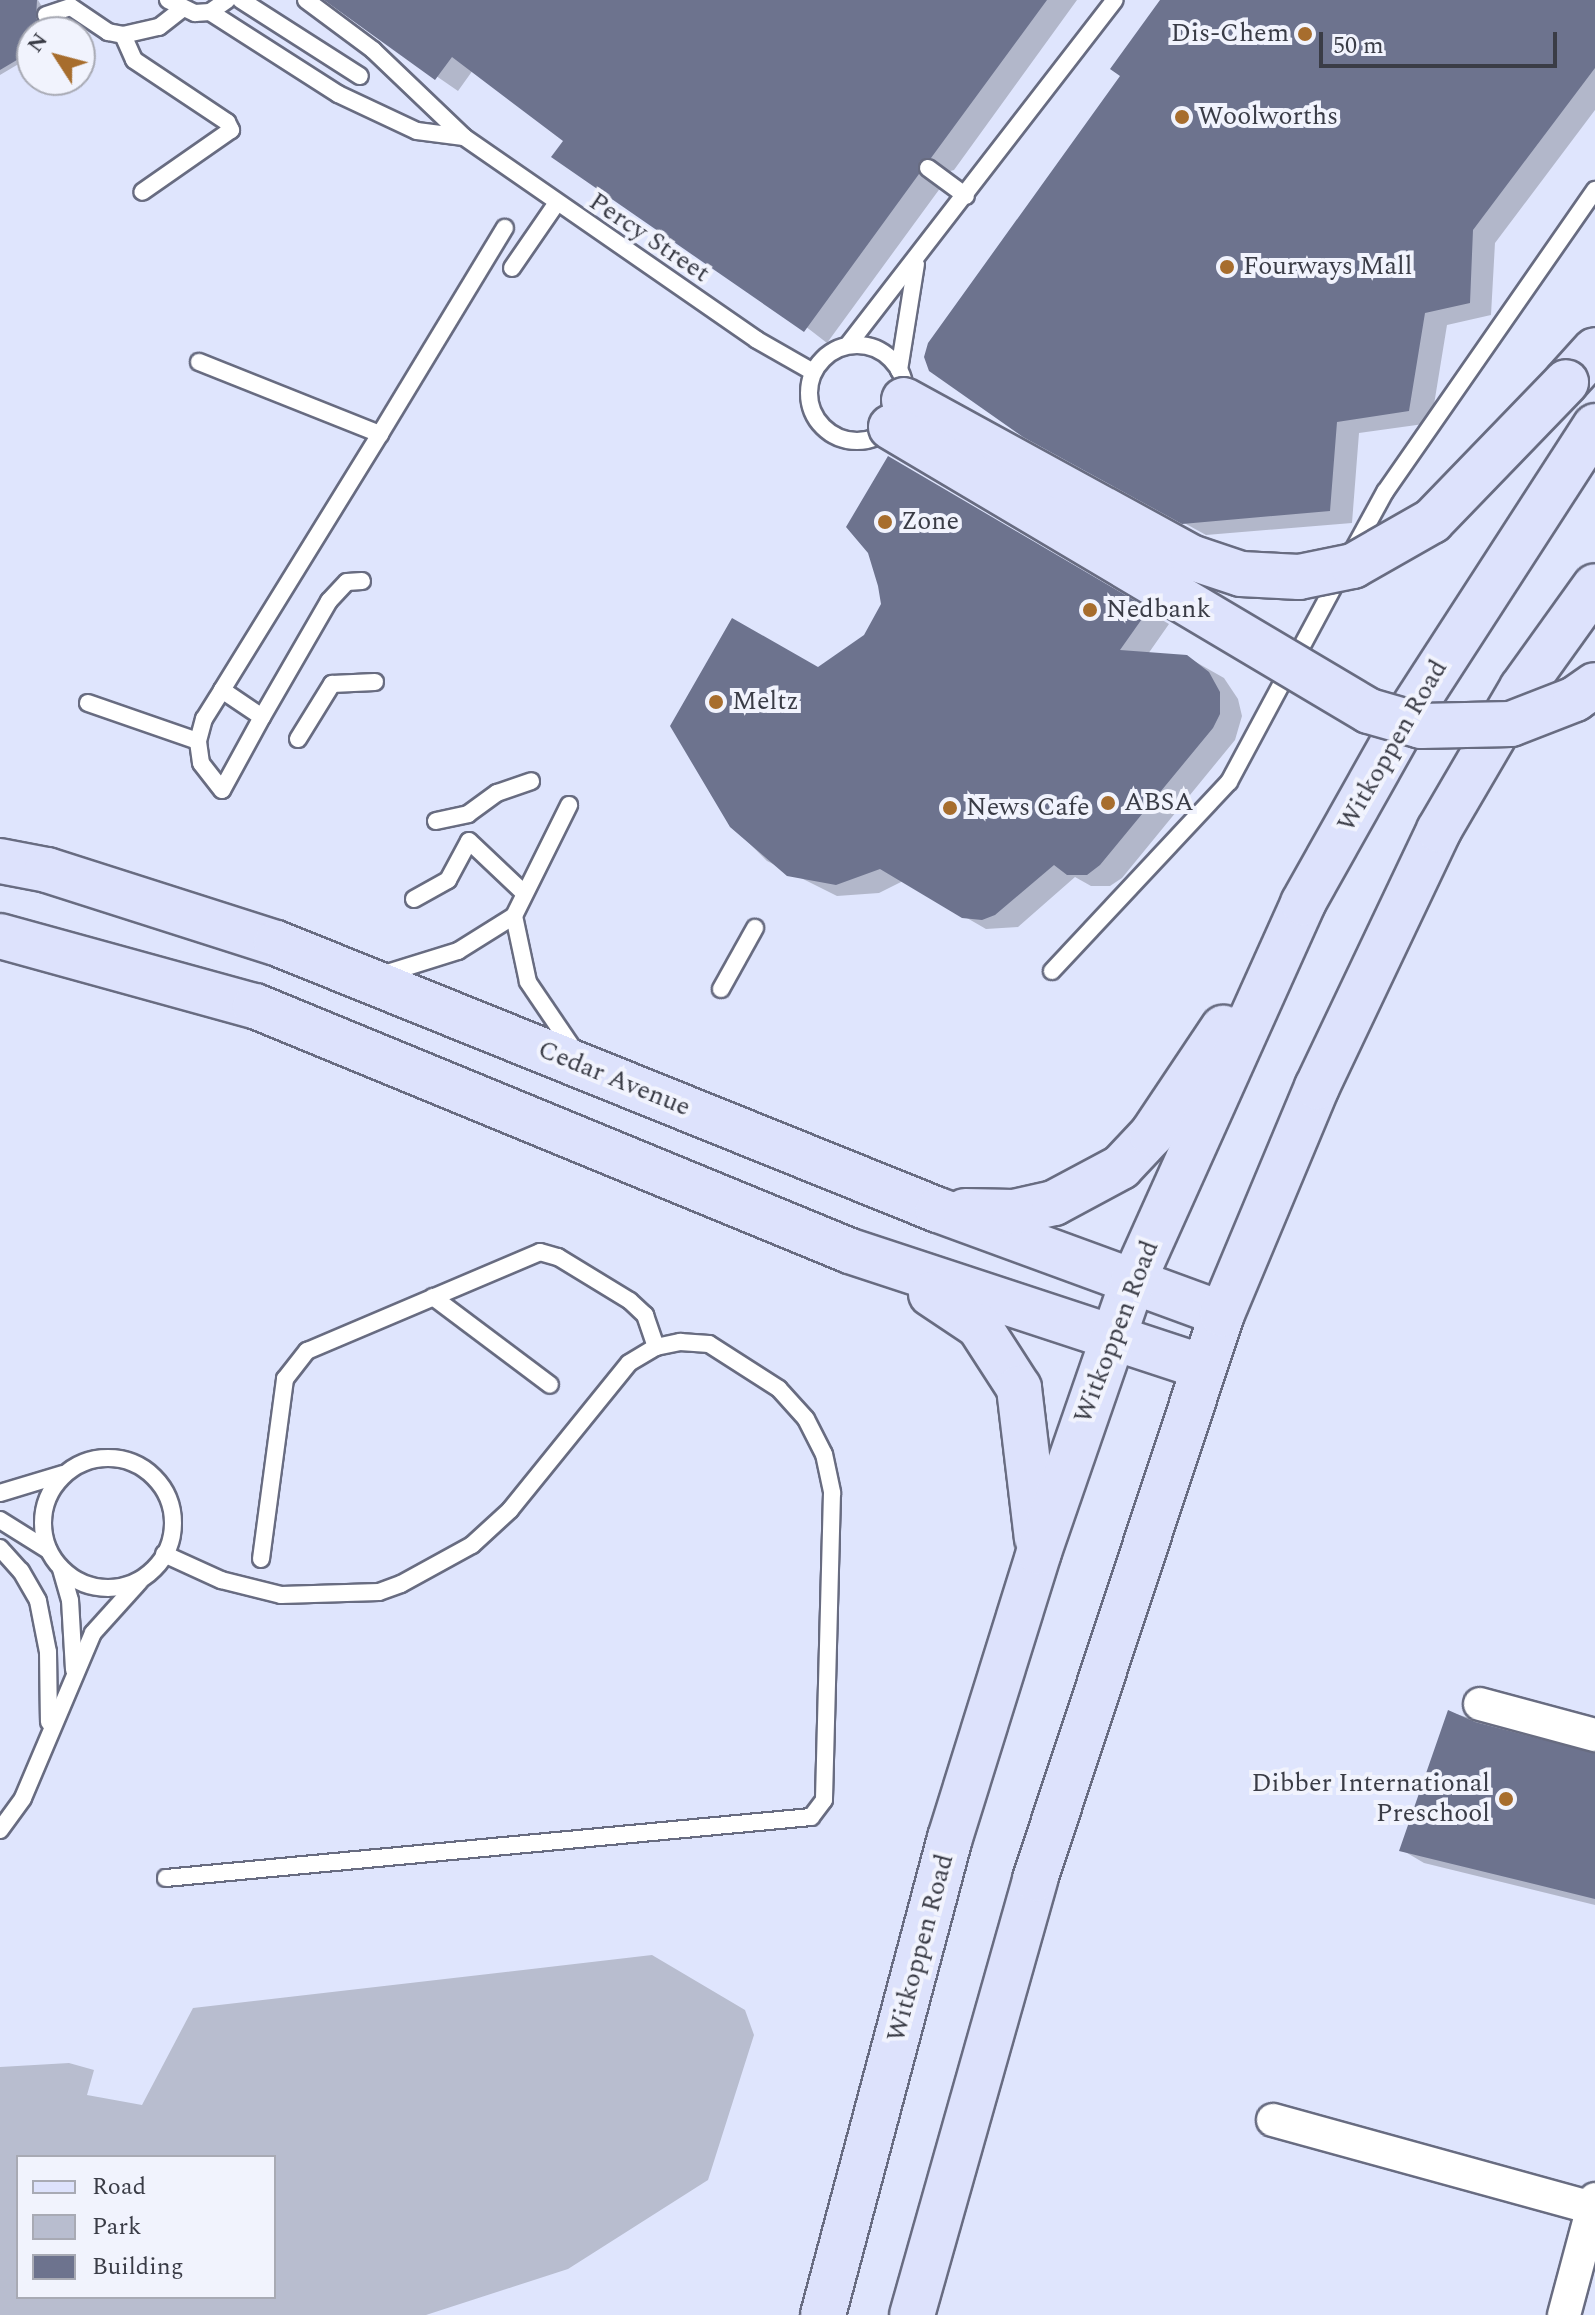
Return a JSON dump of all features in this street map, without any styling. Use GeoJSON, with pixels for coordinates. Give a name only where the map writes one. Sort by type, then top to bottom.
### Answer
{"type":"FeatureCollection","features":[{"type":"Feature","properties":{"kind":"main road"},"geometry":{"type":"LineString","coordinates":[[898,399],[1193,558],[1241,574],[1299,577],[1353,566],[1432,521],[1595,350]]}},
{"type":"Feature","properties":{"kind":"main road"},"geometry":{"type":"LineString","coordinates":[[898,399],[1369,711],[1421,726],[1511,724],[1575,699],[1595,685]]}},
{"type":"Feature","properties":{"kind":"main road","name":"Witkoppen Road"},"geometry":{"type":"LineString","coordinates":[[823,2315],[950,1838],[1039,1552],[1132,1284],[1303,903],[1409,714],[1595,426]]}},
{"type":"Feature","properties":{"kind":"main road"},"geometry":{"type":"LineString","coordinates":[[912,2315],[1035,1879],[1222,1314],[1317,1087],[1439,830],[1522,688],[1595,586]]}},
{"type":"Feature","properties":{"kind":"main road"},"geometry":{"type":"LineString","coordinates":[[0,852],[47,870]]}},
{"type":"Feature","properties":{"kind":"main road","name":"Cedar Avenue"},"geometry":{"type":"LineString","coordinates":[[0,861],[47,870],[276,943],[938,1210],[1132,1284],[1222,1314]]}},
{"type":"Feature","properties":{"kind":"main road"},"geometry":{"type":"LineString","coordinates":[[938,1210],[1014,1212],[1054,1203],[1121,1167],[1180,1094],[1303,903]]}},
{"type":"Feature","properties":{"kind":"main road"},"geometry":{"type":"LineString","coordinates":[[3,938],[255,1006],[850,1251],[1202,1367]]}},
{"type":"Feature","properties":{"kind":"main road"},"geometry":{"type":"LineString","coordinates":[[850,1251],[956,1308],[997,1347],[1019,1388],[1039,1552]]}},
{"type":"Feature","properties":{"kind":"street"},"geometry":{"type":"LineString","coordinates":[[1480,1704],[1595,1735]]}},
{"type":"Feature","properties":{"kind":"street"},"geometry":{"type":"LineString","coordinates":[[1273,2120],[1594,2203],[1564,2315]]}},
{"type":"Feature","properties":{"kind":"lane"},"geometry":{"type":"LineString","coordinates":[[46,15],[71,7],[108,32],[123,35],[159,27],[174,5],[210,12],[227,0]]}},
{"type":"Feature","properties":{"kind":"lane"},"geometry":{"type":"LineString","coordinates":[[241,0],[360,76]]}},
{"type":"Feature","properties":{"kind":"lane","name":"Percy Street"},"geometry":{"type":"LineString","coordinates":[[306,0],[383,59],[464,137],[556,204],[813,372]]}},
{"type":"Feature","properties":{"kind":"lane"},"geometry":{"type":"LineString","coordinates":[[916,262],[898,399],[865,440],[850,441],[823,428],[809,402],[813,372],[822,359],[848,345],[916,262],[1115,0]]}},
{"type":"Feature","properties":{"kind":"lane","name":"Percy Street"},"geometry":{"type":"LineString","coordinates":[[210,12],[338,94],[417,131],[464,137]]}},
{"type":"Feature","properties":{"kind":"lane"},"geometry":{"type":"LineString","coordinates":[[123,35],[134,60],[227,122],[231,130],[142,192]]}},
{"type":"Feature","properties":{"kind":"lane"},"geometry":{"type":"LineString","coordinates":[[928,168],[966,196]]}},
{"type":"Feature","properties":{"kind":"lane"},"geometry":{"type":"LineString","coordinates":[[1052,971],[1229,782],[1385,492],[1595,190]]}},
{"type":"Feature","properties":{"kind":"lane"},"geometry":{"type":"LineString","coordinates":[[512,268],[556,204]]}},
{"type":"Feature","properties":{"kind":"lane"},"geometry":{"type":"LineString","coordinates":[[362,581],[347,582],[329,601],[222,790],[201,763],[198,741],[222,690],[505,228]]}},
{"type":"Feature","properties":{"kind":"lane"},"geometry":{"type":"LineString","coordinates":[[848,345],[878,349],[898,399]]}},
{"type":"Feature","properties":{"kind":"lane"},"geometry":{"type":"LineString","coordinates":[[199,362],[380,434]]}},
{"type":"Feature","properties":{"kind":"lane"},"geometry":{"type":"LineString","coordinates":[[298,739],[332,684],[375,682]]}},
{"type":"Feature","properties":{"kind":"lane"},"geometry":{"type":"LineString","coordinates":[[222,690],[262,717]]}},
{"type":"Feature","properties":{"kind":"lane"},"geometry":{"type":"LineString","coordinates":[[88,703],[198,741]]}},
{"type":"Feature","properties":{"kind":"lane"},"geometry":{"type":"LineString","coordinates":[[436,821],[468,814],[497,793],[531,781]]}},
{"type":"Feature","properties":{"kind":"lane"},"geometry":{"type":"LineString","coordinates":[[368,980],[458,951],[514,916],[569,805]]}},
{"type":"Feature","properties":{"kind":"lane"},"geometry":{"type":"LineString","coordinates":[[414,899],[448,880],[469,841],[524,893]]}},
{"type":"Feature","properties":{"kind":"lane"},"geometry":{"type":"LineString","coordinates":[[514,916],[528,982],[587,1068]]}},
{"type":"Feature","properties":{"kind":"lane"},"geometry":{"type":"LineString","coordinates":[[721,989],[755,928]]}},
{"type":"Feature","properties":{"kind":"lane"},"geometry":{"type":"LineString","coordinates":[[261,1559],[285,1379],[294,1363],[307,1351],[540,1252],[558,1257],[630,1301],[645,1315],[656,1347]]}},
{"type":"Feature","properties":{"kind":"lane"},"geometry":{"type":"LineString","coordinates":[[433,1297],[550,1385]]}},
{"type":"Feature","properties":{"kind":"lane"},"geometry":{"type":"LineString","coordinates":[[164,1554],[221,1580],[281,1595],[379,1592],[401,1584],[482,1536],[545,1471],[629,1363],[656,1347],[709,1344],[745,1364],[779,1389],[806,1419],[824,1454],[832,1493],[832,1569],[821,1809],[811,1817],[743,1826],[166,1878]]}},
{"type":"Feature","properties":{"kind":"lane"},"geometry":{"type":"LineString","coordinates":[[0,1493],[103,1458],[142,1468],[168,1499],[173,1520],[164,1554],[93,1633],[74,1671],[23,1798],[0,1830]]}},
{"type":"Feature","properties":{"kind":"lane"},"geometry":{"type":"LineString","coordinates":[[48,1550],[44,1508],[65,1473]]}},
{"type":"Feature","properties":{"kind":"lane"},"geometry":{"type":"LineString","coordinates":[[0,1520],[48,1550],[61,1569],[70,1600],[74,1671]]}},
{"type":"Feature","properties":{"kind":"lane"},"geometry":{"type":"LineString","coordinates":[[0,1548],[21,1571],[38,1601],[48,1652],[49,1732]]}},
{"type":"Feature","properties":{"kind":"lane"},"geometry":{"type":"LineString","coordinates":[[61,1569],[100,1588],[143,1578]]}},
{"type":"Feature","properties":{"kind":"green space"},"geometry":{"type":"Polygon","coordinates":[[[652,1955],[745,2010],[754,2035],[708,2180],[568,2269],[426,2315],[0,2315],[0,2067],[69,2063],[94,2070],[87,2095],[142,2105],[193,2008],[652,1955]]]}},
{"type":"Feature","properties":{"kind":"building"},"geometry":{"type":"Polygon","coordinates":[[[0,0],[37,0],[36,16],[16,16],[16,60],[0,70],[0,0]]]}},
{"type":"Feature","properties":{"kind":"building"},"geometry":{"type":"Polygon","coordinates":[[[324,0],[1047,0],[931,158],[919,162],[919,174],[804,332],[551,157],[563,141],[452,57],[435,80],[324,0]]]}},
{"type":"Feature","properties":{"kind":"building","name":"Fourways Mall"},"geometry":{"type":"Polygon","coordinates":[[[1160,0],[1595,0],[1595,68],[1473,230],[1470,303],[1425,313],[1409,411],[1337,422],[1330,511],[1182,524],[1023,437],[929,371],[924,357],[928,343],[1120,76],[1110,69],[1160,0]]]}},
{"type":"Feature","properties":{"kind":"building"},"geometry":{"type":"Polygon","coordinates":[[[888,456],[1149,609],[1120,650],[1187,655],[1209,672],[1220,692],[1220,714],[1213,728],[1100,865],[1087,875],[1067,875],[1054,865],[995,915],[982,920],[962,918],[880,869],[836,885],[787,876],[730,827],[670,726],[732,618],[818,667],[864,635],[881,604],[878,586],[868,553],[846,527],[888,456]]]}},
{"type":"Feature","properties":{"kind":"building","name":"Dibber International Preschool"},"geometry":{"type":"Polygon","coordinates":[[[1448,1710],[1475,1722],[1595,1753],[1595,1899],[1399,1851],[1448,1710]]]}},
{"type":"Feature","properties":{"kind":"place","name":"Dis-Chem"},"geometry":{"type":"Point","coordinates":[1305,34]}},
{"type":"Feature","properties":{"kind":"place","name":"Woolworths"},"geometry":{"type":"Point","coordinates":[1182,117]}},
{"type":"Feature","properties":{"kind":"place","name":"Fourways Mall"},"geometry":{"type":"Point","coordinates":[1227,267]}},
{"type":"Feature","properties":{"kind":"place","name":"Zone"},"geometry":{"type":"Point","coordinates":[885,522]}},
{"type":"Feature","properties":{"kind":"place","name":"Nedbank"},"geometry":{"type":"Point","coordinates":[1090,610]}},
{"type":"Feature","properties":{"kind":"place","name":"Meltz"},"geometry":{"type":"Point","coordinates":[716,702]}},
{"type":"Feature","properties":{"kind":"place","name":"ABSA"},"geometry":{"type":"Point","coordinates":[1108,803]}},
{"type":"Feature","properties":{"kind":"place","name":"News Cafe"},"geometry":{"type":"Point","coordinates":[950,808]}},
{"type":"Feature","properties":{"kind":"place","name":"Dibber International Preschool"},"geometry":{"type":"Point","coordinates":[1506,1799]}}]}
